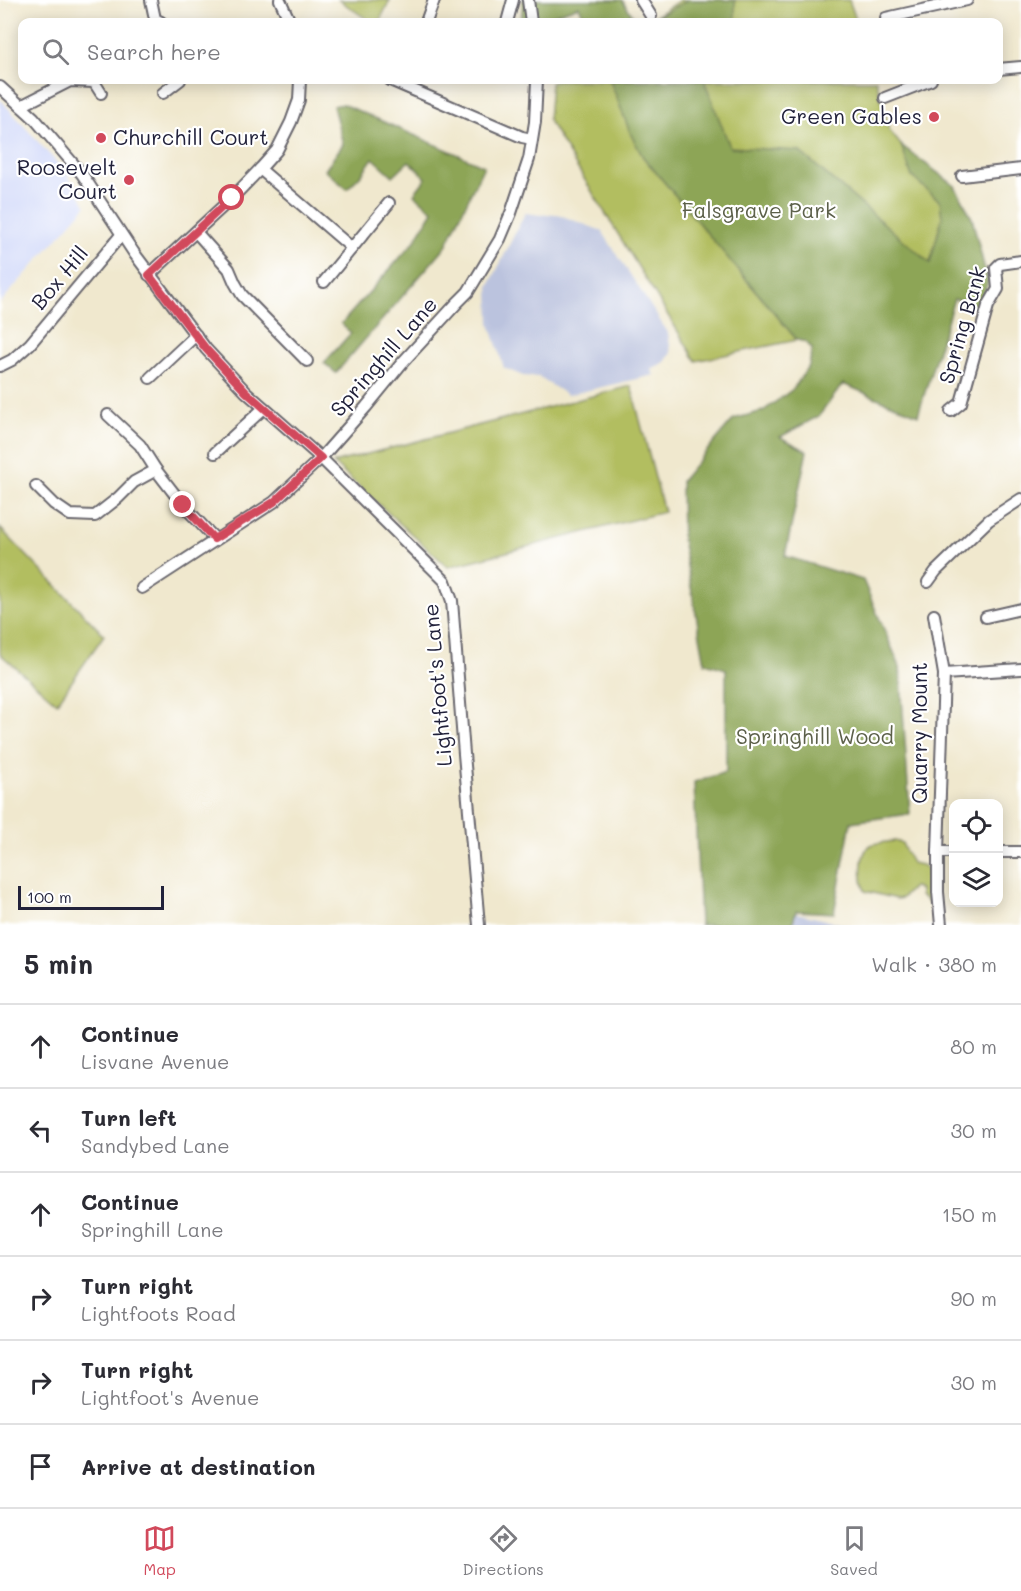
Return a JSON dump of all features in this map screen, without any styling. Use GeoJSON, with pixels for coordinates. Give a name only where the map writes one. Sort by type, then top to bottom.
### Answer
{"type":"FeatureCollection","features":[{"type":"Feature","properties":{"kind":"street"},"geometry":{"type":"LineString","coordinates":[[151,0],[154,18]]}},
{"type":"Feature","properties":{"kind":"street"},"geometry":{"type":"LineString","coordinates":[[280,0],[288,18]]}},
{"type":"Feature","properties":{"kind":"street"},"geometry":{"type":"LineString","coordinates":[[427,18],[434,0]]}},
{"type":"Feature","properties":{"kind":"street"},"geometry":{"type":"LineString","coordinates":[[508,18],[513,0]]}},
{"type":"Feature","properties":{"kind":"street"},"geometry":{"type":"LineString","coordinates":[[528,0],[530,18]]}},
{"type":"Feature","properties":{"kind":"street"},"geometry":{"type":"LineString","coordinates":[[641,0],[651,16]]}},
{"type":"Feature","properties":{"kind":"street"},"geometry":{"type":"LineString","coordinates":[[886,18],[966,0]]}},
{"type":"Feature","properties":{"kind":"street"},"geometry":{"type":"LineString","coordinates":[[1003,69],[1021,67]]}},
{"type":"Feature","properties":{"kind":"street"},"geometry":{"type":"LineString","coordinates":[[21,106],[64,84]]}},
{"type":"Feature","properties":{"kind":"street"},"geometry":{"type":"LineString","coordinates":[[95,84],[101,93]]}},
{"type":"Feature","properties":{"kind":"street"},"geometry":{"type":"LineString","coordinates":[[164,93],[175,84]]}},
{"type":"Feature","properties":{"kind":"street"},"geometry":{"type":"LineString","coordinates":[[149,275],[196,232],[277,150],[299,100],[300,84]]}},
{"type":"Feature","properties":{"kind":"street"},"geometry":{"type":"LineString","coordinates":[[406,84],[522,137],[532,139]]}},
{"type":"Feature","properties":{"kind":"street","name":"Springhill Lane"},"geometry":{"type":"LineString","coordinates":[[142,588],[274,502],[321,458],[468,292],[500,238],[529,159],[536,111],[537,84]]}},
{"type":"Feature","properties":{"kind":"street"},"geometry":{"type":"LineString","coordinates":[[885,98],[921,84]]}},
{"type":"Feature","properties":{"kind":"street"},"geometry":{"type":"LineString","coordinates":[[0,87],[34,118],[82,174],[149,275],[206,349],[246,392],[321,458]]}},
{"type":"Feature","properties":{"kind":"street"},"geometry":{"type":"LineString","coordinates":[[260,169],[352,248]]}},
{"type":"Feature","properties":{"kind":"street"},"geometry":{"type":"LineString","coordinates":[[962,176],[1021,169]]}},
{"type":"Feature","properties":{"kind":"street"},"geometry":{"type":"LineString","coordinates":[[324,282],[389,203]]}},
{"type":"Feature","properties":{"kind":"street"},"geometry":{"type":"LineString","coordinates":[[196,232],[230,269],[242,295],[283,329],[307,361]]}},
{"type":"Feature","properties":{"kind":"street","name":"Box Hill"},"geometry":{"type":"LineString","coordinates":[[0,366],[12,360],[30,344],[121,235]]}},
{"type":"Feature","properties":{"kind":"street","name":"Spring Bank"},"geometry":{"type":"LineString","coordinates":[[951,411],[961,403],[988,306],[998,289],[996,268],[1000,264],[1021,261]]}},
{"type":"Feature","properties":{"kind":"street"},"geometry":{"type":"LineString","coordinates":[[150,378],[196,335]]}},
{"type":"Feature","properties":{"kind":"street"},"geometry":{"type":"LineString","coordinates":[[214,453],[264,408]]}},
{"type":"Feature","properties":{"kind":"street"},"geometry":{"type":"LineString","coordinates":[[108,415],[140,445],[183,505],[214,539]]}},
{"type":"Feature","properties":{"kind":"street","name":"Lightfoot's Lane"},"geometry":{"type":"LineString","coordinates":[[321,458],[440,575],[449,590],[452,601],[478,925]]}},
{"type":"Feature","properties":{"kind":"street"},"geometry":{"type":"LineString","coordinates":[[36,486],[54,504],[70,515],[95,516],[134,482],[156,470]]}},
{"type":"Feature","properties":{"kind":"street"},"geometry":{"type":"LineString","coordinates":[[928,582],[936,571],[989,520],[1021,500]]}},
{"type":"Feature","properties":{"kind":"street"},"geometry":{"type":"LineString","coordinates":[[986,617],[1021,609]]}},
{"type":"Feature","properties":{"kind":"street","name":"Quarry Mount"},"geometry":{"type":"LineString","coordinates":[[934,615],[944,674],[938,852],[941,925]]}},
{"type":"Feature","properties":{"kind":"street"},"geometry":{"type":"LineString","coordinates":[[944,674],[1021,669]]}},
{"type":"Feature","properties":{"kind":"street"},"geometry":{"type":"LineString","coordinates":[[938,852],[949,852]]}},
{"type":"Feature","properties":{"kind":"street"},"geometry":{"type":"LineString","coordinates":[[1003,852],[1021,852]]}},
{"type":"Feature","properties":{"kind":"shaded area"},"geometry":{"type":"Polygon","coordinates":[[[0,99],[67,174],[86,206],[0,303],[0,99]]]}},
{"type":"Feature","properties":{"kind":"shaded area"},"geometry":{"type":"Polygon","coordinates":[[[525,213],[557,214],[602,231],[668,333],[671,353],[665,362],[651,369],[654,375],[567,395],[539,377],[523,376],[504,368],[490,324],[489,286],[525,213]]]}},
{"type":"Feature","properties":{"kind":"shaded area"},"geometry":{"type":"Polygon","coordinates":[[[796,913],[846,925],[793,925],[796,913]]]}},
{"type":"Feature","properties":{"kind":"green space"},"geometry":{"type":"Polygon","coordinates":[[[339,0],[390,0],[381,18],[365,18],[339,0]]]}},
{"type":"Feature","properties":{"kind":"green space"},"geometry":{"type":"Polygon","coordinates":[[[523,0],[622,0],[634,18],[584,18],[579,6],[545,18],[521,18],[523,0]]]}},
{"type":"Feature","properties":{"kind":"green space"},"geometry":{"type":"Polygon","coordinates":[[[680,0],[849,0],[856,18],[652,18],[680,0]]]}},
{"type":"Feature","properties":{"kind":"green space"},"geometry":{"type":"Polygon","coordinates":[[[688,0],[735,0],[735,18],[654,18],[688,0]]]}},
{"type":"Feature","properties":{"kind":"green space","name":"Falsgrave Park"},"geometry":{"type":"Polygon","coordinates":[[[551,84],[877,84],[889,130],[901,145],[955,186],[942,218],[930,264],[797,340],[696,361],[548,120],[551,84]]]}},
{"type":"Feature","properties":{"kind":"green space","name":"Springhill Wood"},"geometry":{"type":"Polygon","coordinates":[[[612,84],[706,84],[730,147],[799,151],[930,263],[942,218],[940,201],[912,177],[901,145],[955,186],[972,218],[988,282],[979,306],[954,299],[918,415],[843,384],[819,416],[780,437],[807,451],[785,556],[863,580],[900,667],[910,814],[851,822],[834,913],[796,911],[792,925],[700,925],[694,782],[726,772],[726,669],[705,663],[682,539],[681,481],[734,419],[763,411],[793,389],[809,366],[812,349],[806,342],[797,340],[643,157],[631,135],[612,84]]]}},
{"type":"Feature","properties":{"kind":"green space"},"geometry":{"type":"Polygon","coordinates":[[[343,104],[484,166],[446,246],[336,373],[324,363],[351,333],[341,324],[414,242],[433,211],[414,194],[426,178],[409,161],[393,176],[373,158],[347,189],[325,170],[343,144],[333,106],[343,104]]]}},
{"type":"Feature","properties":{"kind":"green space"},"geometry":{"type":"Polygon","coordinates":[[[631,386],[664,512],[448,567],[333,463],[631,386]]]}},
{"type":"Feature","properties":{"kind":"green space"},"geometry":{"type":"Polygon","coordinates":[[[0,528],[104,635],[57,703],[0,654],[0,528]]]}},
{"type":"Feature","properties":{"kind":"green space"},"geometry":{"type":"Polygon","coordinates":[[[895,841],[902,843],[912,863],[925,867],[929,882],[929,904],[920,896],[920,891],[916,887],[913,887],[902,898],[897,899],[865,891],[862,866],[867,849],[873,844],[895,841]]]}},
{"type":"Feature","properties":{"kind":"place","name":"Green Gables"},"geometry":{"type":"Point","coordinates":[934,117]}},
{"type":"Feature","properties":{"kind":"place","name":"Churchill Court"},"geometry":{"type":"Point","coordinates":[101,138]}},
{"type":"Feature","properties":{"kind":"place","name":"Roosevelt Court"},"geometry":{"type":"Point","coordinates":[129,180]}},
{"type":"Feature","properties":{"kind":"route"},"geometry":{"type":"LineString","coordinates":[[183,505],[214,539],[274,502],[321,458],[246,392],[206,349],[149,275],[232,198]]}}]}
